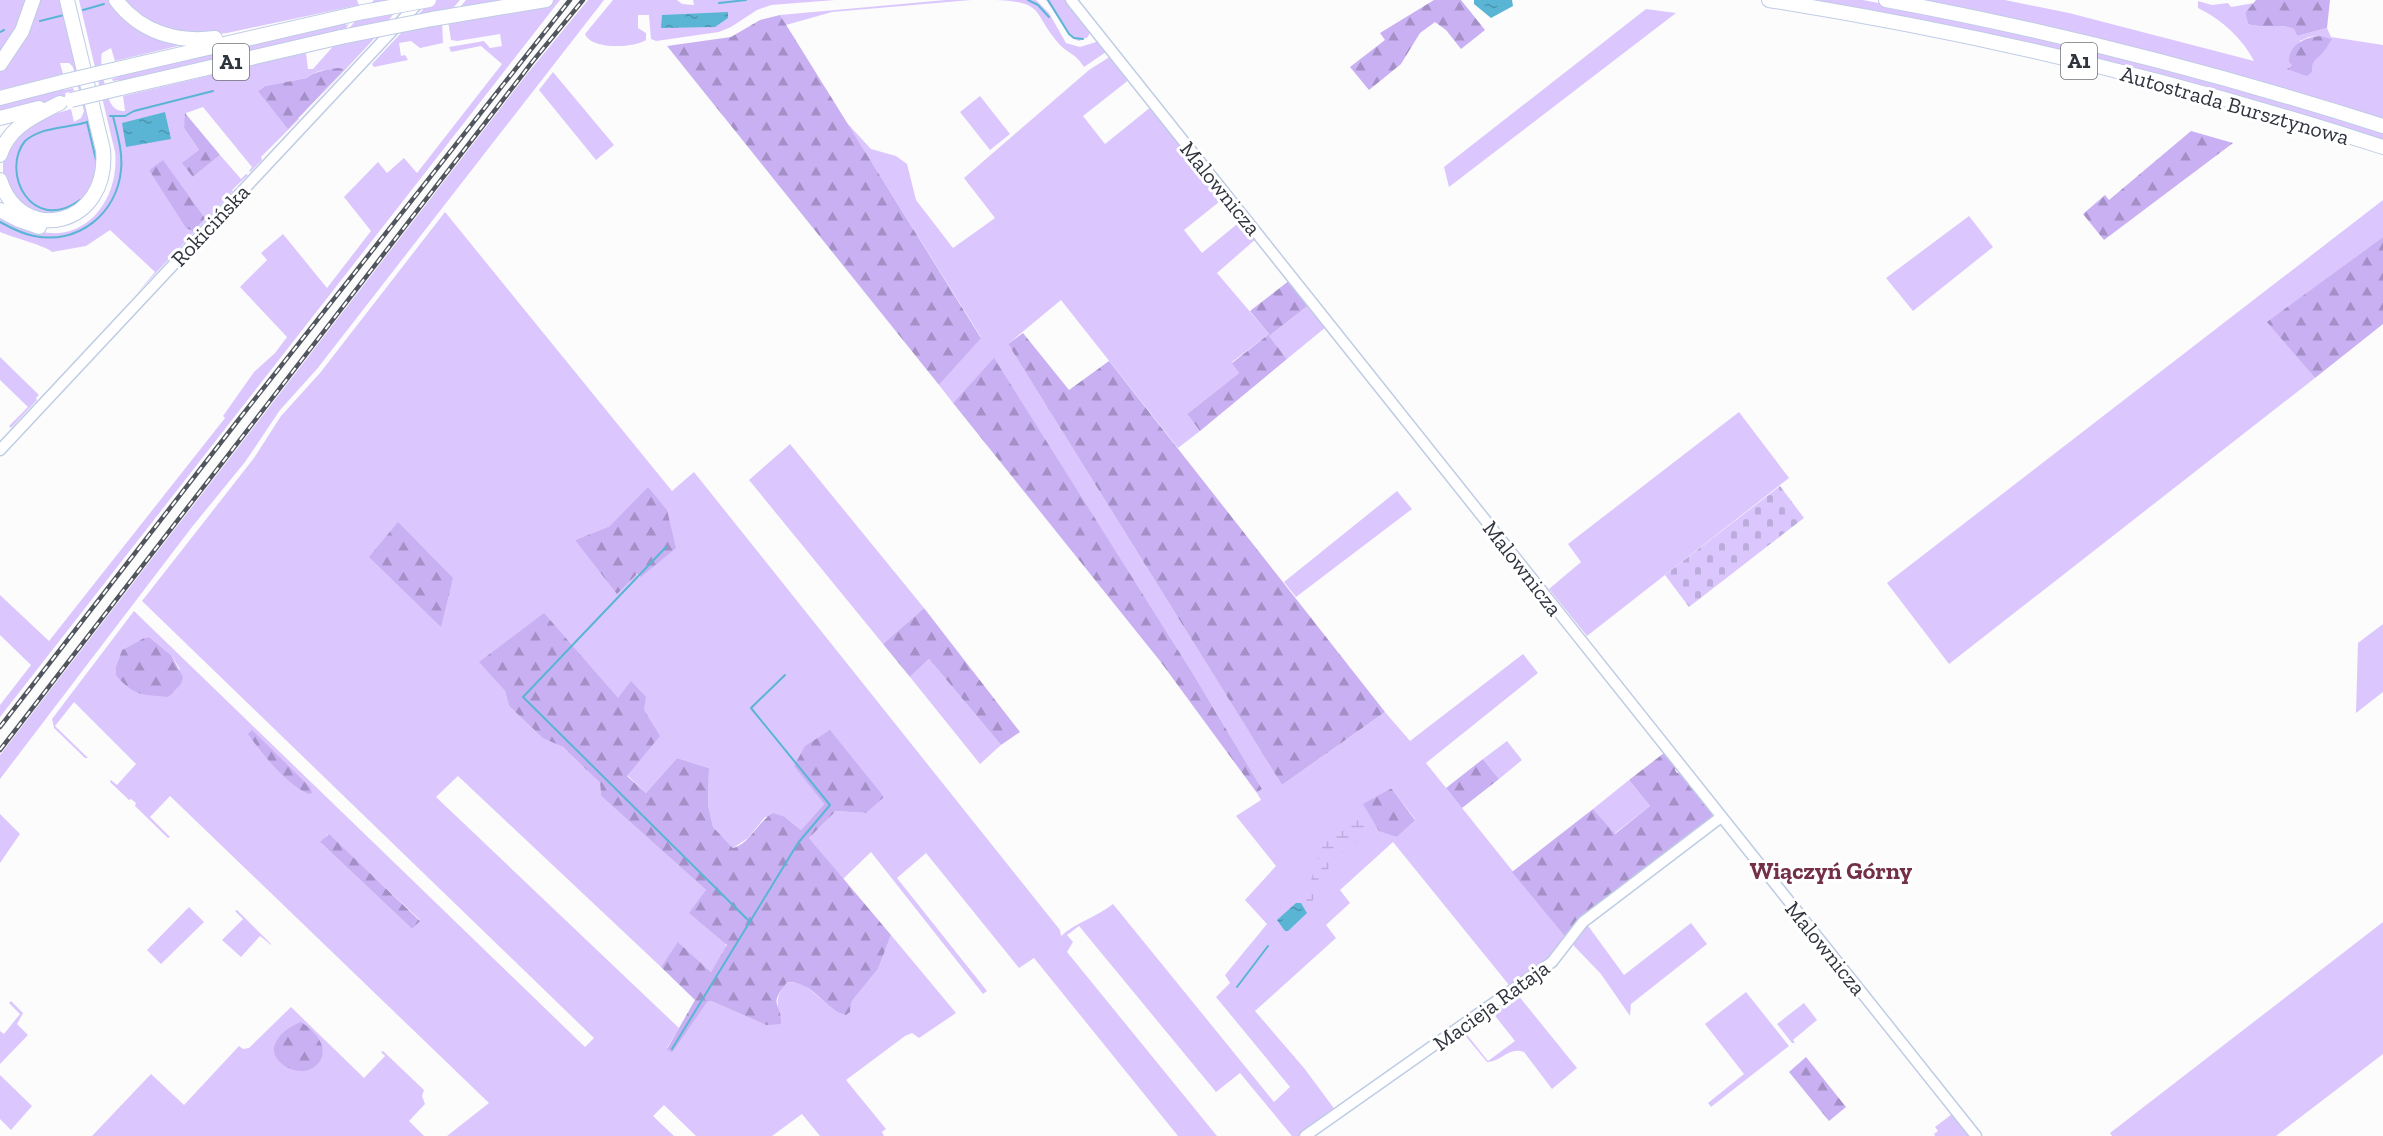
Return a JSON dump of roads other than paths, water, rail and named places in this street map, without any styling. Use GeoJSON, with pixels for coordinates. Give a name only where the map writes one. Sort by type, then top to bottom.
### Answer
{"type":"FeatureCollection","features":[{"type":"Feature","properties":{"kind":"highway"},"geometry":{"type":"LineString","coordinates":[[0,64],[22,31],[33,0]]}},
{"type":"Feature","properties":{"kind":"highway"},"geometry":{"type":"LineString","coordinates":[[0,180],[10,201],[20,209],[35,217],[49,219],[64,218],[83,209],[99,188],[103,174],[103,150],[67,0]]}},
{"type":"Feature","properties":{"kind":"highway"},"geometry":{"type":"LineString","coordinates":[[0,210],[35,226],[64,227],[82,219],[96,209],[102,202],[110,184],[113,165],[111,146],[75,0]]}},
{"type":"Feature","properties":{"kind":"highway"},"geometry":{"type":"LineString","coordinates":[[116,0],[141,24],[177,38],[206,39],[265,33]]}},
{"type":"Feature","properties":{"kind":"highway","name":"A1"},"geometry":{"type":"LineString","coordinates":[[0,98],[265,33],[429,0]]}},
{"type":"Feature","properties":{"kind":"highway","name":"A1"},"geometry":{"type":"LineString","coordinates":[[0,118],[341,37],[546,0]]}},
{"type":"Feature","properties":{"kind":"highway","name":"Autostrada Bursztynowa"},"geometry":{"type":"LineString","coordinates":[[1769,0],[1917,26],[2090,64],[2228,100],[2383,147]]}},
{"type":"Feature","properties":{"kind":"highway","name":"Autostrada Bursztynowa"},"geometry":{"type":"LineString","coordinates":[[1886,0],[2150,58],[2383,126]]}},
{"type":"Feature","properties":{"kind":"highway"},"geometry":{"type":"LineString","coordinates":[[0,155],[8,137],[17,128],[66,102]]}},
{"type":"Feature","properties":{"kind":"street","name":"Rokicińska"},"geometry":{"type":"LineString","coordinates":[[0,450],[421,0]]}},
{"type":"Feature","properties":{"kind":"street","name":"Malownicza"},"geometry":{"type":"LineString","coordinates":[[1071,0],[1976,1136]]}},
{"type":"Feature","properties":{"kind":"street","name":"Macieja Rataja"},"geometry":{"type":"LineString","coordinates":[[1305,1136],[1552,962],[1586,920],[1721,816]]}},
{"type":"Feature","properties":{"kind":"water"},"geometry":{"type":"Polygon","coordinates":[[[1474,0],[1512,0],[1513,6],[1491,18],[1474,4],[1474,0]]]}},
{"type":"Feature","properties":{"kind":"water"},"geometry":{"type":"Polygon","coordinates":[[[728,12],[728,18],[715,27],[661,28],[662,15],[728,12]]]}},
{"type":"Feature","properties":{"kind":"water"},"geometry":{"type":"Polygon","coordinates":[[[165,112],[171,139],[126,147],[122,123],[165,112]]]}},
{"type":"Feature","properties":{"kind":"water"},"geometry":{"type":"Polygon","coordinates":[[[1296,903],[1301,903],[1307,913],[1288,931],[1285,931],[1277,920],[1296,903]]]}},
{"type":"Feature","properties":{"kind":"waterway"},"geometry":{"type":"LineString","coordinates":[[719,3],[746,0]]}},
{"type":"Feature","properties":{"kind":"waterway"},"geometry":{"type":"LineString","coordinates":[[1028,0],[1038,5],[1049,17]]}},
{"type":"Feature","properties":{"kind":"waterway"},"geometry":{"type":"LineString","coordinates":[[1048,0],[1069,34],[1074,38],[1083,39]]}},
{"type":"Feature","properties":{"kind":"waterway"},"geometry":{"type":"LineString","coordinates":[[83,10],[104,4]]}},
{"type":"Feature","properties":{"kind":"waterway"},"geometry":{"type":"LineString","coordinates":[[40,21],[64,15]]}},
{"type":"Feature","properties":{"kind":"waterway"},"geometry":{"type":"LineString","coordinates":[[0,32],[4,30]]}},
{"type":"Feature","properties":{"kind":"waterway"},"geometry":{"type":"LineString","coordinates":[[110,116],[125,116],[134,111],[213,91]]}},
{"type":"Feature","properties":{"kind":"waterway"},"geometry":{"type":"LineString","coordinates":[[0,222],[25,234],[50,238],[80,231],[103,213],[118,186],[121,170],[120,149],[113,116]]}},
{"type":"Feature","properties":{"kind":"waterway"},"geometry":{"type":"LineString","coordinates":[[80,200],[63,209],[48,210],[35,205],[25,195],[19,183],[16,168],[18,154],[25,141],[32,136],[40,132],[90,121]]}},
{"type":"Feature","properties":{"kind":"waterway"},"geometry":{"type":"LineString","coordinates":[[87,122],[96,160]]}},
{"type":"Feature","properties":{"kind":"waterway"},"geometry":{"type":"LineString","coordinates":[[666,547],[523,697],[749,921]]}},
{"type":"Feature","properties":{"kind":"waterway"},"geometry":{"type":"LineString","coordinates":[[672,1049],[798,843],[830,805],[751,708],[785,675]]}},
{"type":"Feature","properties":{"kind":"waterway"},"geometry":{"type":"LineString","coordinates":[[1237,987],[1268,946]]}},
{"type":"Feature","properties":{"kind":"railway"},"geometry":{"type":"LineString","coordinates":[[0,727],[236,423],[570,0]]}},
{"type":"Feature","properties":{"kind":"railway"},"geometry":{"type":"LineString","coordinates":[[0,750],[533,61],[583,0]]}},
{"type":"Feature","properties":{"kind":"district","name":"Wiączyń Górny"},"geometry":{"type":"Point","coordinates":[1831,871]}}]}
